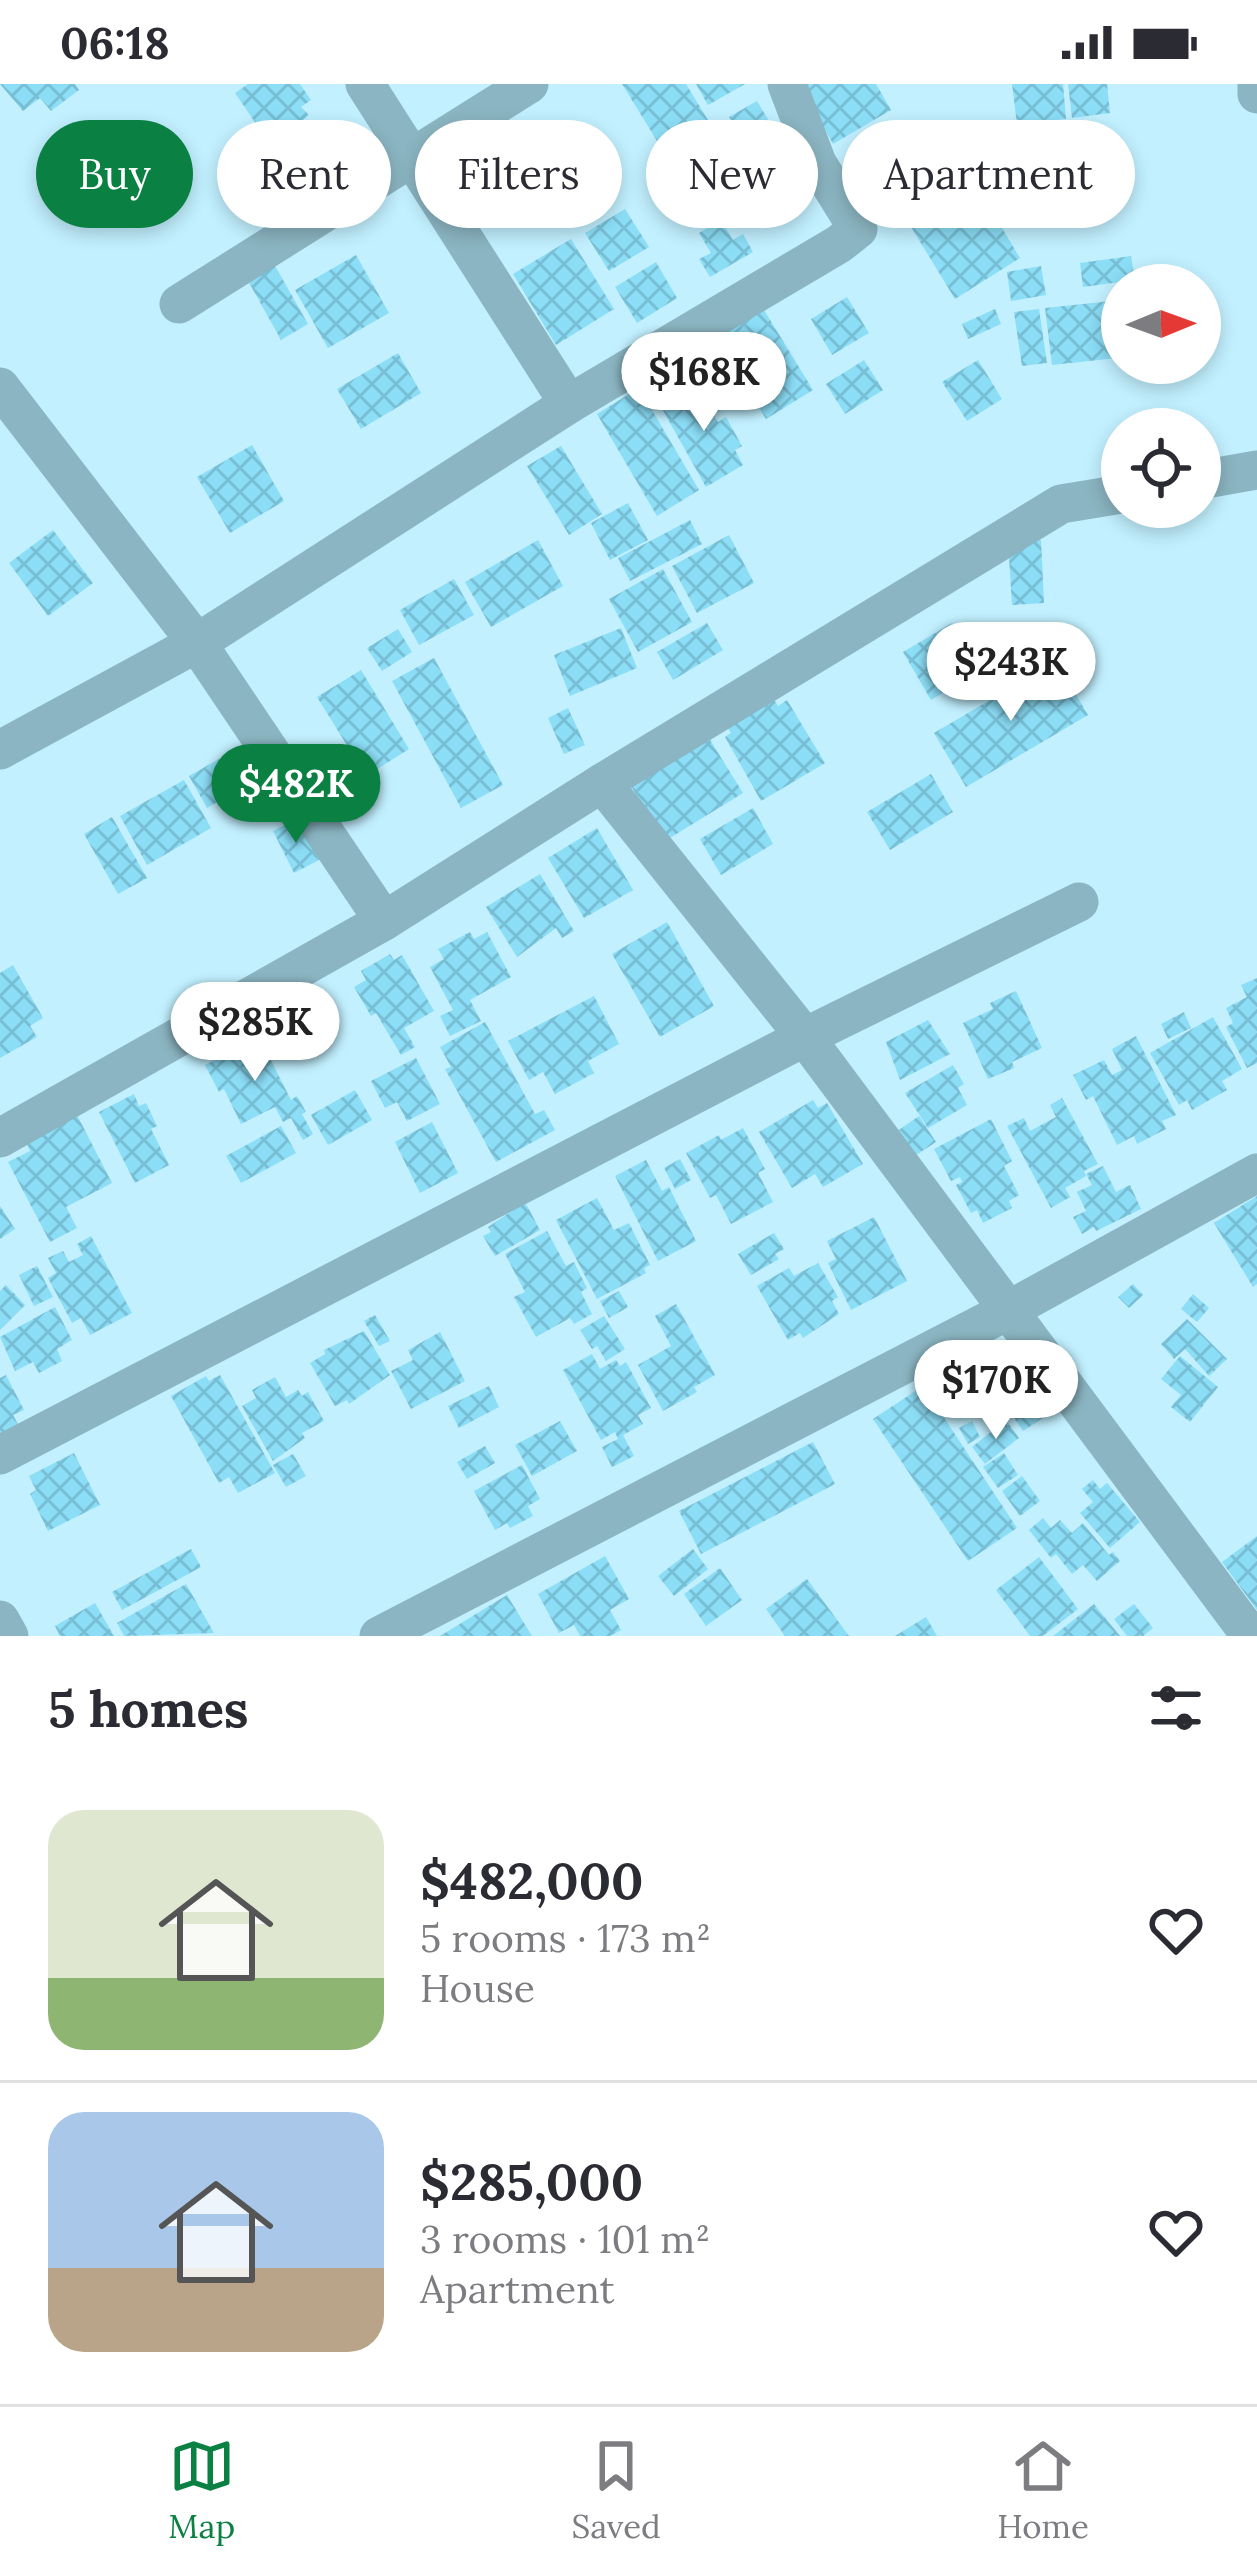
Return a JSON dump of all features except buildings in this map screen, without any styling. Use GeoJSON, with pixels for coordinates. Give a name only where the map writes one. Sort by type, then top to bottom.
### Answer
{"type":"FeatureCollection","features":[{"type":"Feature","properties":{"kind":"street"},"geometry":{"type":"LineString","coordinates":[[365,84],[569,404]]}},
{"type":"Feature","properties":{"kind":"street"},"geometry":{"type":"LineString","coordinates":[[179,304],[529,84]]}},
{"type":"Feature","properties":{"kind":"street"},"geometry":{"type":"LineString","coordinates":[[0,750],[197,643],[569,404],[857,229],[817,163],[788,84]]}},
{"type":"Feature","properties":{"kind":"street"},"geometry":{"type":"LineString","coordinates":[[1257,84],[1257,94]]}},
{"type":"Feature","properties":{"kind":"street"},"geometry":{"type":"LineString","coordinates":[[0,387],[197,643],[384,921]]}},
{"type":"Feature","properties":{"kind":"street"},"geometry":{"type":"LineString","coordinates":[[1221,476],[1257,470]]}},
{"type":"Feature","properties":{"kind":"street"},"geometry":{"type":"LineString","coordinates":[[0,1138],[384,921],[1061,504],[1101,497]]}},
{"type":"Feature","properties":{"kind":"street"},"geometry":{"type":"LineString","coordinates":[[602,783],[805,1037],[1010,1310],[1234,1630]]}},
{"type":"Feature","properties":{"kind":"street"},"geometry":{"type":"LineString","coordinates":[[0,1455],[805,1037],[1078,902]]}},
{"type":"Feature","properties":{"kind":"street"},"geometry":{"type":"LineString","coordinates":[[395,1632],[1010,1310],[1257,1173]]}},
{"type":"Feature","properties":{"kind":"street"},"geometry":{"type":"LineString","coordinates":[[0,1620],[9,1636]]}}]}
